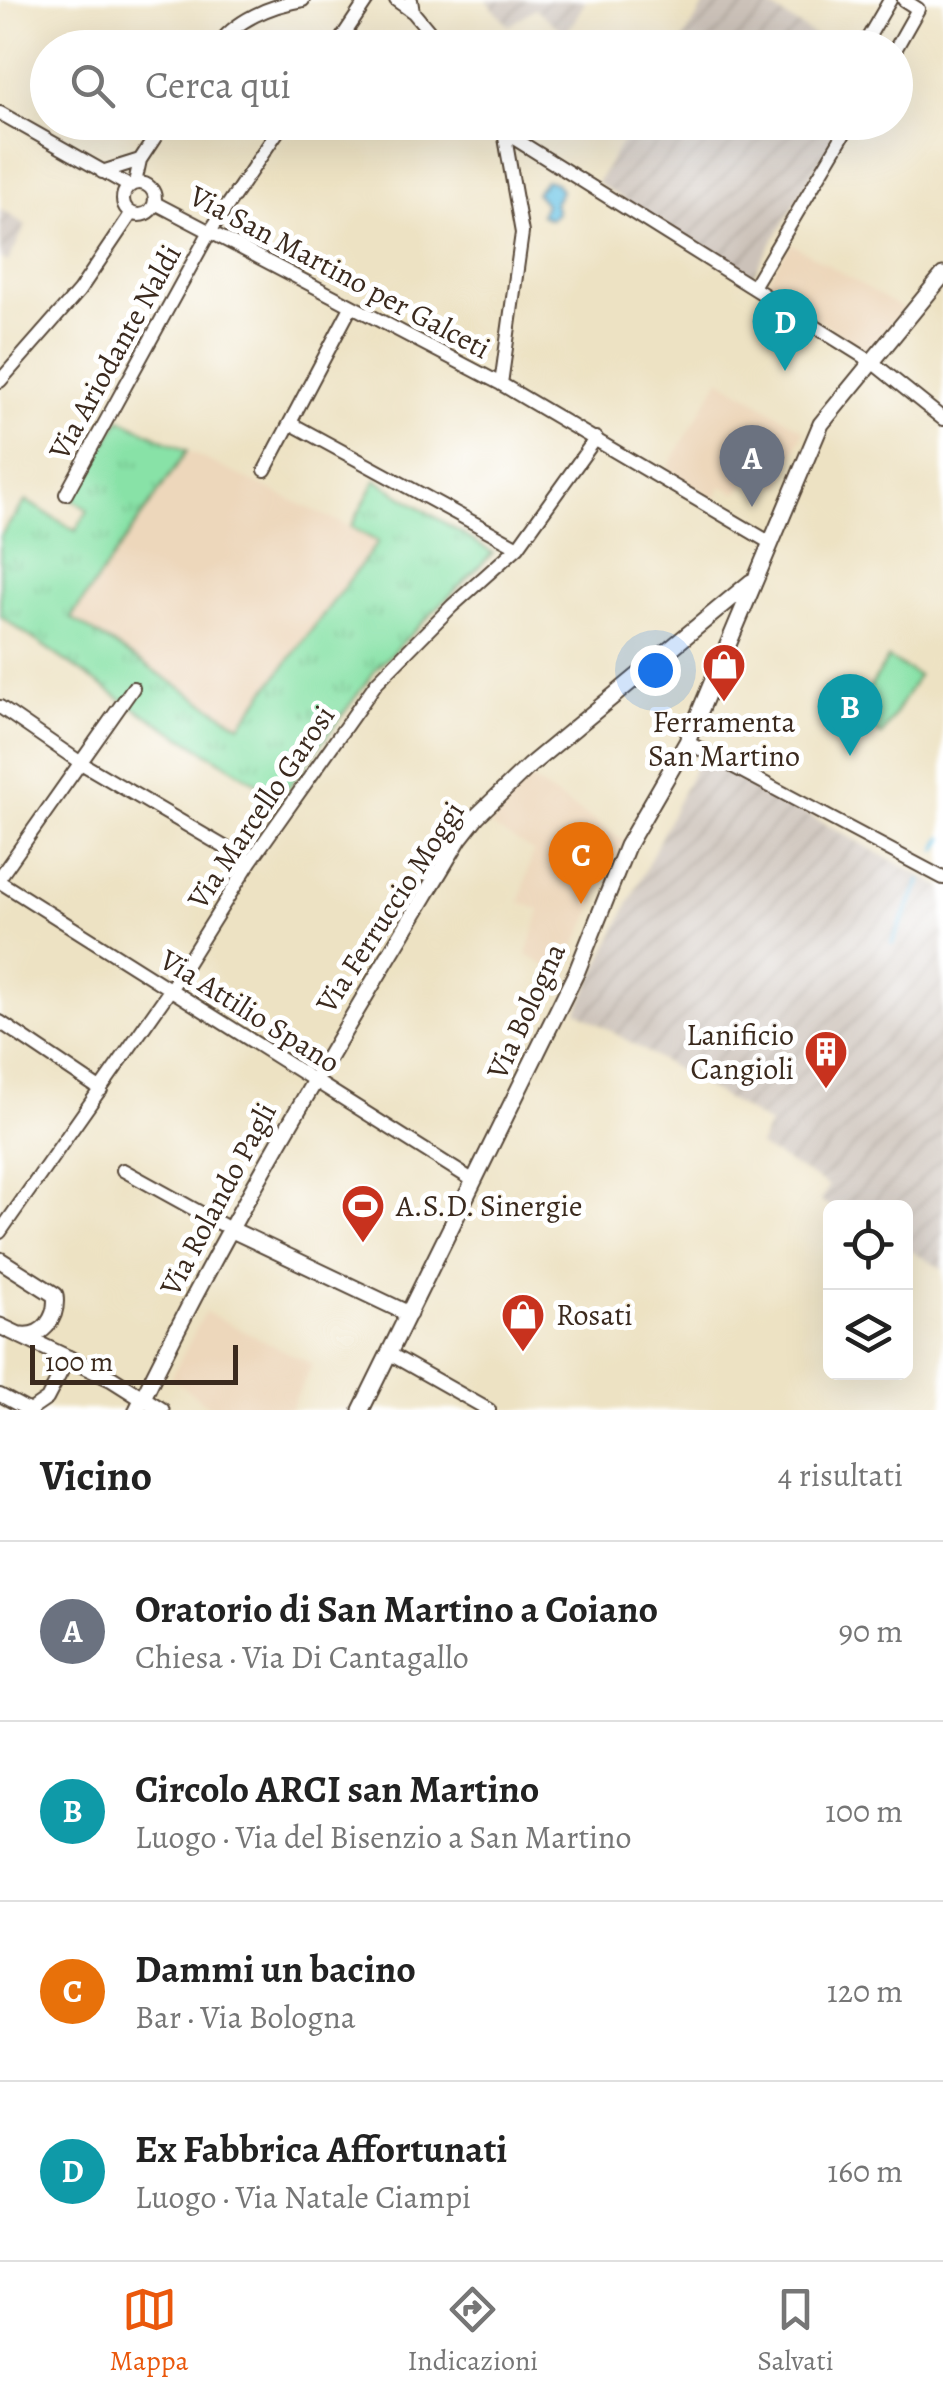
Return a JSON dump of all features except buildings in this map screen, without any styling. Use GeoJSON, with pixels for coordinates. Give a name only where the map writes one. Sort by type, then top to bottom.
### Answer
{"type":"FeatureCollection","features":[{"type":"Feature","properties":{"kind":"street"},"geometry":{"type":"LineString","coordinates":[[232,30],[256,15],[303,0]]}},
{"type":"Feature","properties":{"kind":"street"},"geometry":{"type":"LineString","coordinates":[[347,30],[367,0]]}},
{"type":"Feature","properties":{"kind":"street"},"geometry":{"type":"LineString","coordinates":[[396,0],[412,6],[430,30]]}},
{"type":"Feature","properties":{"kind":"street"},"geometry":{"type":"LineString","coordinates":[[872,30],[890,0]]}},
{"type":"Feature","properties":{"kind":"street"},"geometry":{"type":"LineString","coordinates":[[904,0],[918,10],[906,30]]}},
{"type":"Feature","properties":{"kind":"street"},"geometry":{"type":"LineString","coordinates":[[0,113],[30,130]]}},
{"type":"Feature","properties":{"kind":"street"},"geometry":{"type":"LineString","coordinates":[[47,140],[102,172],[151,188],[155,203],[146,214],[128,209]]}},
{"type":"Feature","properties":{"kind":"street"},"geometry":{"type":"LineString","coordinates":[[0,381],[79,291],[128,209],[124,194],[154,140]]}},
{"type":"Feature","properties":{"kind":"street","name":"Via Ariodante Naldi"},"geometry":{"type":"LineString","coordinates":[[66,494],[209,233],[272,140]]}},
{"type":"Feature","properties":{"kind":"street"},"geometry":{"type":"LineString","coordinates":[[501,384],[522,233],[503,140]]}},
{"type":"Feature","properties":{"kind":"street"},"geometry":{"type":"LineString","coordinates":[[521,140],[872,362],[943,418]]}},
{"type":"Feature","properties":{"kind":"street"},"geometry":{"type":"LineString","coordinates":[[753,287],[840,140]]}},
{"type":"Feature","properties":{"kind":"street"},"geometry":{"type":"LineString","coordinates":[[102,172],[140,160]]}},
{"type":"Feature","properties":{"kind":"street","name":"Via San Martino per Galceti"},"geometry":{"type":"LineString","coordinates":[[155,203],[501,384],[769,542]]}},
{"type":"Feature","properties":{"kind":"street","name":"Via Bologna"},"geometry":{"type":"LineString","coordinates":[[361,1410],[577,971],[627,846],[687,742],[821,424],[943,275]]}},
{"type":"Feature","properties":{"kind":"street"},"geometry":{"type":"LineString","coordinates":[[264,470],[351,308]]}},
{"type":"Feature","properties":{"kind":"street"},"geometry":{"type":"LineString","coordinates":[[290,423],[518,547]]}},
{"type":"Feature","properties":{"kind":"street","name":"Via Marcello Garosi"},"geometry":{"type":"LineString","coordinates":[[0,1232],[170,990],[250,862],[377,682],[452,606],[518,547],[596,438]]}},
{"type":"Feature","properties":{"kind":"street","name":"Via Ferruccio Moggi"},"geometry":{"type":"LineString","coordinates":[[314,1081],[459,839],[477,816],[529,766],[754,580]]}},
{"type":"Feature","properties":{"kind":"street"},"geometry":{"type":"LineString","coordinates":[[700,623],[719,627],[728,638]]}},
{"type":"Feature","properties":{"kind":"street"},"geometry":{"type":"LineString","coordinates":[[0,880],[133,688]]}},
{"type":"Feature","properties":{"kind":"street"},"geometry":{"type":"LineString","coordinates":[[0,707],[80,763],[250,862]]}},
{"type":"Feature","properties":{"kind":"street"},"geometry":{"type":"LineString","coordinates":[[687,742],[943,878]]}},
{"type":"Feature","properties":{"kind":"street","name":"Via Attilio Spano"},"geometry":{"type":"LineString","coordinates":[[0,880],[474,1181]]}},
{"type":"Feature","properties":{"kind":"street"},"geometry":{"type":"LineString","coordinates":[[0,1022],[100,1090]]}},
{"type":"Feature","properties":{"kind":"street","name":"Via Rolando Pagli"},"geometry":{"type":"LineString","coordinates":[[140,1403],[230,1229],[314,1081]]}},
{"type":"Feature","properties":{"kind":"street"},"geometry":{"type":"LineString","coordinates":[[123,1170],[230,1229],[409,1314]]}},
{"type":"Feature","properties":{"kind":"street"},"geometry":{"type":"LineString","coordinates":[[0,1260],[52,1292],[56,1304],[50,1321],[50,1342],[67,1356]]}},
{"type":"Feature","properties":{"kind":"street"},"geometry":{"type":"LineString","coordinates":[[20,1334],[37,1334],[50,1321]]}},
{"type":"Feature","properties":{"kind":"street"},"geometry":{"type":"LineString","coordinates":[[0,1326],[112,1379],[140,1403],[162,1410]]}},
{"type":"Feature","properties":{"kind":"street"},"geometry":{"type":"LineString","coordinates":[[390,1354],[489,1410]]}},
{"type":"Feature","properties":{"kind":"street"},"geometry":{"type":"LineString","coordinates":[[0,1395],[30,1410],[47,1399],[67,1356]]}},
{"type":"Feature","properties":{"kind":"street"},"geometry":{"type":"LineString","coordinates":[[112,1379],[130,1379],[164,1359]]}},
{"type":"Feature","properties":{"kind":"shaded area"},"geometry":{"type":"Polygon","coordinates":[[[486,0],[586,0],[569,30],[560,30],[535,8],[509,26],[486,0]]]}},
{"type":"Feature","properties":{"kind":"shaded area"},"geometry":{"type":"Polygon","coordinates":[[[699,0],[760,0],[805,30],[689,30],[705,4],[699,0]]]}},
{"type":"Feature","properties":{"kind":"shaded area"},"geometry":{"type":"Polygon","coordinates":[[[623,140],[832,140],[751,278],[597,183],[623,140]]]}},
{"type":"Feature","properties":{"kind":"shaded area"},"geometry":{"type":"Polygon","coordinates":[[[0,209],[26,225],[8,262],[0,258],[0,209]]]}},
{"type":"Feature","properties":{"kind":"shaded area"},"geometry":{"type":"Polygon","coordinates":[[[791,243],[903,309],[867,351],[764,285],[791,243]]]}},
{"type":"Feature","properties":{"kind":"shaded area"},"geometry":{"type":"Polygon","coordinates":[[[720,378],[804,430],[781,486],[754,473],[737,493],[721,486],[716,500],[667,469],[720,378]]]}},
{"type":"Feature","properties":{"kind":"shaded area"},"geometry":{"type":"Polygon","coordinates":[[[187,451],[379,541],[240,726],[71,618],[187,451]]]}},
{"type":"Feature","properties":{"kind":"shaded area"},"geometry":{"type":"Polygon","coordinates":[[[700,756],[943,888],[943,1269],[913,1252],[913,1200],[821,1201],[829,1186],[759,1146],[769,1124],[577,1011],[700,756]]]}},
{"type":"Feature","properties":{"kind":"shaded area"},"geometry":{"type":"Polygon","coordinates":[[[526,777],[625,841],[562,975],[527,955],[540,910],[520,902],[533,851],[490,826],[526,777]]]}},
{"type":"Feature","properties":{"kind":"shaded area"},"geometry":{"type":"Polygon","coordinates":[[[205,1312],[312,1364],[290,1410],[214,1410],[171,1378],[205,1312]]]}},
{"type":"Feature","properties":{"kind":"green space"},"geometry":{"type":"Polygon","coordinates":[[[120,419],[187,451],[71,618],[240,725],[378,542],[351,527],[376,480],[493,553],[377,668],[281,798],[128,704],[0,616],[0,536],[26,501],[76,531],[88,510],[71,498],[120,419]]]}},
{"type":"Feature","properties":{"kind":"green space"},"geometry":{"type":"Polygon","coordinates":[[[888,658],[918,676],[882,735],[852,717],[888,658]]]}},
{"type":"Feature","properties":{"kind":"water"},"geometry":{"type":"Polygon","coordinates":[[[545,180],[556,183],[561,191],[554,203],[557,213],[550,219],[541,215],[545,204],[536,193],[545,180]]]}},
{"type":"Feature","properties":{"kind":"waterway"},"geometry":{"type":"LineString","coordinates":[[937,850],[943,838]]}},
{"type":"Feature","properties":{"kind":"waterway"},"geometry":{"type":"LineString","coordinates":[[892,943],[921,880]]}},
{"type":"Feature","properties":{"kind":"place","name":"Ex Fabbrica Affortunati"},"geometry":{"type":"Point","coordinates":[785,371]}},
{"type":"Feature","properties":{"kind":"place","name":"Oratorio di San Martino a Coiano"},"geometry":{"type":"Point","coordinates":[752,507]}},
{"type":"Feature","properties":{"kind":"place","name":"Ferramenta San Martino"},"geometry":{"type":"Point","coordinates":[724,703]}},
{"type":"Feature","properties":{"kind":"place","name":"Circolo ARCI san Martino"},"geometry":{"type":"Point","coordinates":[850,756]}},
{"type":"Feature","properties":{"kind":"place","name":"Dammi un bacino"},"geometry":{"type":"Point","coordinates":[581,904]}},
{"type":"Feature","properties":{"kind":"place","name":"Lanificio Cangioli"},"geometry":{"type":"Point","coordinates":[826,1090]}},
{"type":"Feature","properties":{"kind":"place","name":"A.S.D. Sinergie"},"geometry":{"type":"Point","coordinates":[363,1244]}},
{"type":"Feature","properties":{"kind":"place","name":"Rosati"},"geometry":{"type":"Point","coordinates":[523,1353]}}]}
